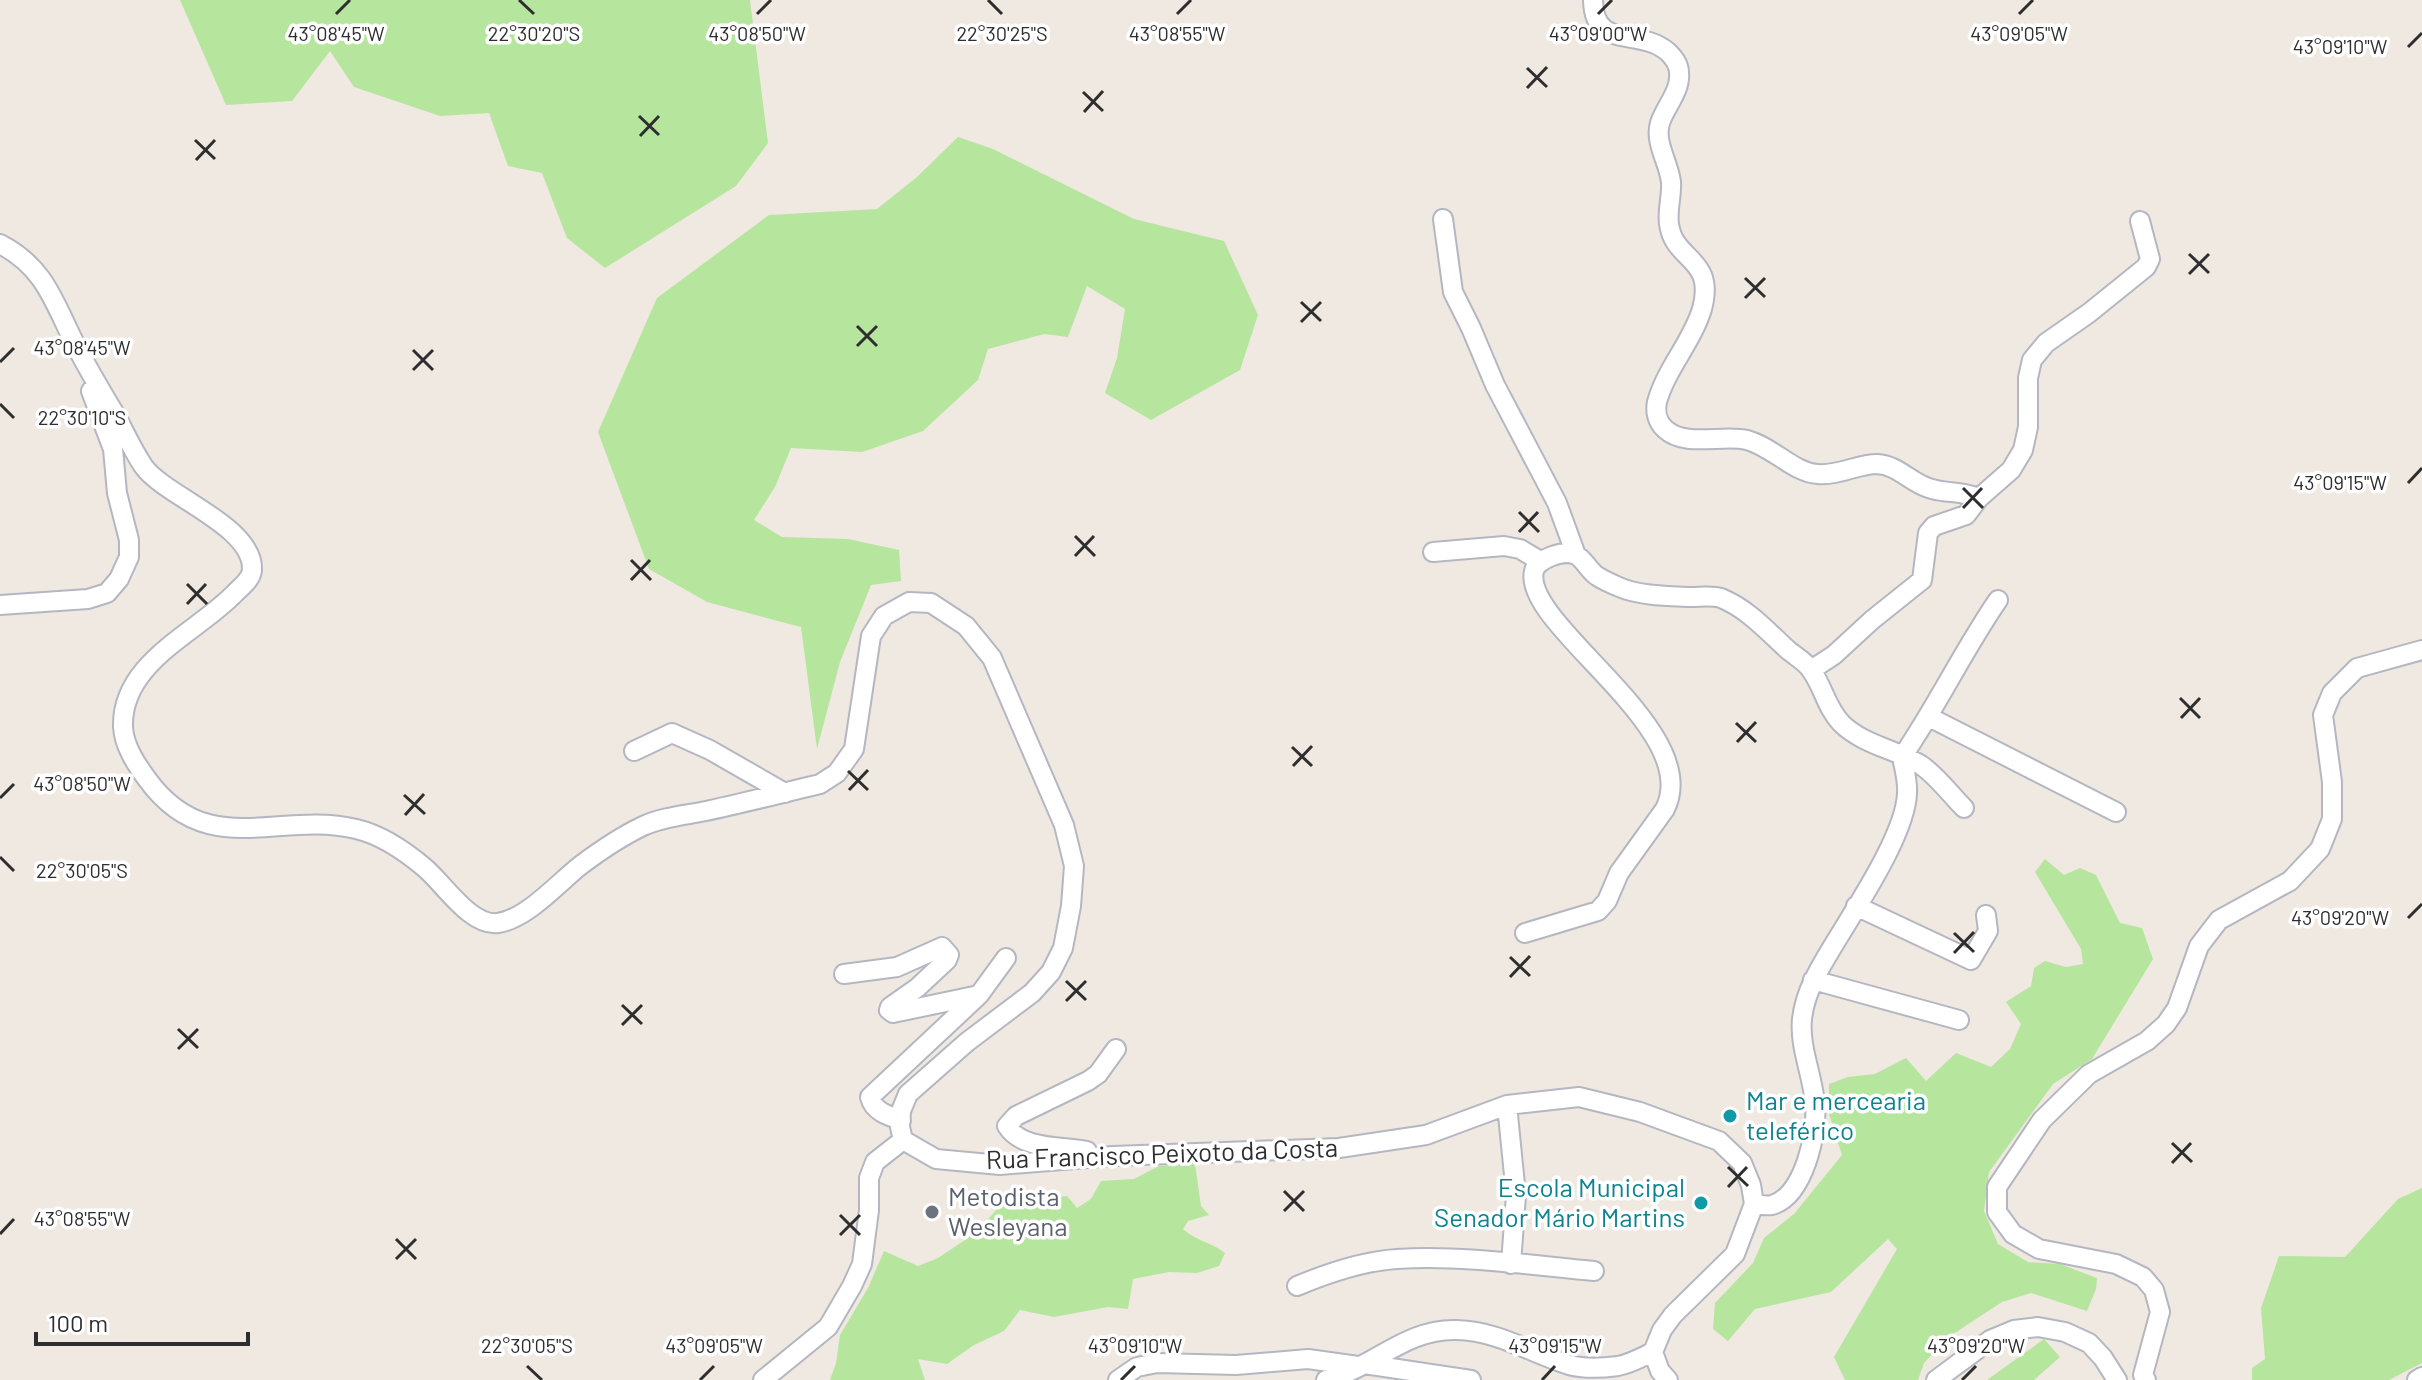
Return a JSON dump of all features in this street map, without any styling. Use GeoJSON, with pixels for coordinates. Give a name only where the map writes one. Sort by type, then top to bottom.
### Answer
{"type":"FeatureCollection","features":[{"type":"Feature","properties":{"kind":"street"},"geometry":{"type":"LineString","coordinates":[[1593,0],[1595,21],[1602,30],[1659,45],[1678,65],[1679,80],[1659,124],[1658,134],[1671,182],[1669,229],[1700,269],[1706,283],[1694,332],[1657,404],[1657,417],[1666,431],[1684,438],[1748,440],[1773,450],[1799,469],[1818,474],[1875,464],[1894,467],[1932,489],[1961,491],[1979,498]]}},
{"type":"Feature","properties":{"kind":"street"},"geometry":{"type":"LineString","coordinates":[[1443,219],[1453,292],[1495,385],[1557,503],[1576,555],[1596,576],[1622,589],[1667,596],[1718,597],[1755,619],[1811,670],[1824,700],[1841,723],[1875,745],[1922,766],[1964,808]]}},
{"type":"Feature","properties":{"kind":"street"},"geometry":{"type":"LineString","coordinates":[[1811,670],[1834,655],[1922,580],[1928,533],[1934,526],[1966,515],[1979,498],[2011,470],[2023,450],[2028,427],[2028,378],[2032,360],[2046,343],[2146,267],[2150,259],[2140,221]]}},
{"type":"Feature","properties":{"kind":"street"},"geometry":{"type":"LineString","coordinates":[[0,244],[15,252],[34,269],[54,296],[73,339],[113,449],[117,493],[129,540],[129,557],[119,579],[107,593],[88,599],[0,605]]}},
{"type":"Feature","properties":{"kind":"street"},"geometry":{"type":"LineString","coordinates":[[73,339],[146,469],[223,524],[245,549],[252,567],[249,578],[229,599],[149,664],[132,685],[124,707],[123,730],[133,759],[155,789],[183,813],[217,828],[309,825],[353,828],[381,837],[426,869],[454,899],[482,921],[499,923],[521,914],[606,847],[649,823],[820,784],[837,773],[854,749],[871,636],[884,616],[909,602],[931,603],[966,626],[992,658],[1064,825],[1074,866],[1063,948],[1051,972],[1032,993],[967,1042],[908,1094],[901,1120],[903,1140],[875,1162],[869,1178],[869,1210],[862,1264],[852,1286],[828,1327],[763,1380]]}},
{"type":"Feature","properties":{"kind":"street"},"geometry":{"type":"LineString","coordinates":[[1433,552],[1504,546],[1520,549],[1540,561]]}},
{"type":"Feature","properties":{"kind":"street"},"geometry":{"type":"LineString","coordinates":[[1525,933],[1598,911],[1607,901],[1619,873],[1670,800],[1672,778],[1657,740],[1556,619],[1534,582],[1534,570],[1540,561],[1565,553],[1576,555]]}},
{"type":"Feature","properties":{"kind":"street"},"geometry":{"type":"LineString","coordinates":[[1668,1380],[1660,1371],[1653,1352],[1662,1330],[1673,1315],[1735,1254],[1754,1204],[1770,1206],[1784,1199],[1796,1185],[1814,1135],[1816,1106],[1802,1041],[1802,1018],[1813,980],[1904,816],[1908,791],[1902,757],[1998,600]]}},
{"type":"Feature","properties":{"kind":"street"},"geometry":{"type":"LineString","coordinates":[[2146,1380],[2143,1375],[2160,1312],[2154,1290],[2143,1277],[2116,1264],[2039,1249],[2013,1234],[1997,1212],[1997,1187],[2042,1120],[2089,1074],[2147,1041],[2166,1024],[2177,1008],[2199,946],[2219,920],[2290,881],[2320,849],[2332,819],[2332,782],[2323,715],[2332,693],[2357,668],[2422,650]]}},
{"type":"Feature","properties":{"kind":"street"},"geometry":{"type":"LineString","coordinates":[[1929,717],[2116,812]]}},
{"type":"Feature","properties":{"kind":"street"},"geometry":{"type":"LineString","coordinates":[[634,751],[672,733],[710,750],[785,793]]}},
{"type":"Feature","properties":{"kind":"street"},"geometry":{"type":"LineString","coordinates":[[1856,906],[1971,960],[1988,931],[1986,915]]}},
{"type":"Feature","properties":{"kind":"street"},"geometry":{"type":"LineString","coordinates":[[844,974],[897,967],[942,947],[949,955],[947,960],[889,1010],[893,1013],[979,995]]}},
{"type":"Feature","properties":{"kind":"street"},"geometry":{"type":"LineString","coordinates":[[901,1120],[880,1111],[870,1097],[979,995],[1006,958]]}},
{"type":"Feature","properties":{"kind":"street"},"geometry":{"type":"LineString","coordinates":[[1813,980],[1959,1020]]}},
{"type":"Feature","properties":{"kind":"street"},"geometry":{"type":"LineString","coordinates":[[1113,1156],[1038,1145],[1017,1138],[1007,1126],[1016,1116],[1098,1074],[1116,1049]]}},
{"type":"Feature","properties":{"kind":"street","name":"Rua Francisco Peixoto da Costa"},"geometry":{"type":"LineString","coordinates":[[903,1140],[936,1159],[1000,1165],[1113,1156],[1339,1148],[1426,1135],[1507,1105],[1579,1097],[1640,1112],[1719,1141],[1742,1163],[1751,1185],[1754,1204]]}},
{"type":"Feature","properties":{"kind":"street"},"geometry":{"type":"LineString","coordinates":[[1507,1105],[1516,1195],[1511,1264]]}},
{"type":"Feature","properties":{"kind":"street"},"geometry":{"type":"LineString","coordinates":[[1297,1286],[1328,1274],[1395,1259],[1594,1271]]}},
{"type":"Feature","properties":{"kind":"street"},"geometry":{"type":"LineString","coordinates":[[1936,1380],[1990,1340],[2014,1330],[2038,1327],[2065,1332],[2089,1343],[2117,1380]]}},
{"type":"Feature","properties":{"kind":"street"},"geometry":{"type":"LineString","coordinates":[[1326,1380],[1344,1375],[1425,1332],[1456,1329],[1479,1332],[1517,1343],[1570,1365],[1591,1368],[1621,1365],[1653,1352]]}},
{"type":"Feature","properties":{"kind":"street"},"geometry":{"type":"LineString","coordinates":[[1118,1378],[1137,1367],[1157,1363],[1236,1365],[1308,1359],[1471,1380]]}},
{"type":"Feature","properties":{"kind":"green space"},"geometry":{"type":"Polygon","coordinates":[[[180,0],[750,0],[768,143],[736,186],[605,268],[567,238],[542,173],[508,166],[489,113],[440,116],[354,87],[330,51],[292,101],[226,105],[180,0]]]}},
{"type":"Feature","properties":{"kind":"green space"},"geometry":{"type":"Polygon","coordinates":[[[958,137],[993,149],[1134,219],[1224,241],[1258,315],[1240,370],[1151,420],[1105,393],[1117,358],[1125,309],[1087,286],[1068,337],[1044,334],[988,349],[978,380],[923,431],[862,452],[791,448],[775,487],[754,520],[782,537],[848,539],[899,550],[901,581],[871,585],[840,662],[817,749],[801,627],[707,602],[649,569],[598,432],[657,298],[769,215],[877,209],[917,177],[958,137]]]}},
{"type":"Feature","properties":{"kind":"green space"},"geometry":{"type":"Polygon","coordinates":[[[2045,859],[2064,875],[2080,868],[2096,875],[2120,923],[2142,928],[2153,959],[2092,1059],[2053,1084],[1989,1172],[1984,1211],[1998,1244],[2028,1262],[2060,1264],[2097,1278],[2087,1311],[2031,1293],[2002,1302],[1947,1338],[1924,1363],[1918,1380],[1845,1380],[1834,1357],[1897,1249],[1888,1239],[1831,1292],[1755,1309],[1728,1341],[1713,1329],[1715,1303],[1753,1263],[1764,1238],[1794,1214],[1842,1155],[1829,1114],[1829,1084],[1848,1077],[1875,1074],[1906,1058],[1926,1081],[1956,1053],[1991,1067],[2010,1049],[2021,1024],[2006,1002],[2031,986],[2034,968],[2045,961],[2066,967],[2083,964],[2081,949],[2035,872],[2045,859]]]}},
{"type":"Feature","properties":{"kind":"green space"},"geometry":{"type":"Polygon","coordinates":[[[1195,1164],[1201,1206],[1209,1215],[1188,1221],[1183,1229],[1225,1253],[1219,1266],[1197,1273],[1169,1272],[1133,1279],[1128,1309],[1108,1307],[1054,1317],[1020,1310],[1004,1331],[974,1345],[947,1364],[918,1359],[925,1380],[830,1380],[840,1335],[868,1288],[884,1251],[918,1266],[938,1258],[977,1232],[1002,1203],[1067,1196],[1077,1208],[1091,1199],[1101,1181],[1134,1179],[1159,1166],[1195,1164]]]}},
{"type":"Feature","properties":{"kind":"green space"},"geometry":{"type":"Polygon","coordinates":[[[2422,1188],[2422,1363],[2389,1380],[2252,1380],[2252,1368],[2265,1359],[2261,1308],[2279,1256],[2345,1257],[2398,1199],[2422,1188]]]}},
{"type":"Feature","properties":{"kind":"green space"},"geometry":{"type":"Polygon","coordinates":[[[2044,1339],[2060,1357],[2034,1380],[1987,1380],[2044,1339]]]}},
{"type":"Feature","properties":{"kind":"place","name":"Mar e mercearia teleférico"},"geometry":{"type":"Point","coordinates":[1730,1116]}},
{"type":"Feature","properties":{"kind":"place","name":"Escola Municipal Senador Mário Martins"},"geometry":{"type":"Point","coordinates":[1701,1203]}},
{"type":"Feature","properties":{"kind":"place","name":"Metodista Wesleyana"},"geometry":{"type":"Point","coordinates":[932,1212]}}]}
